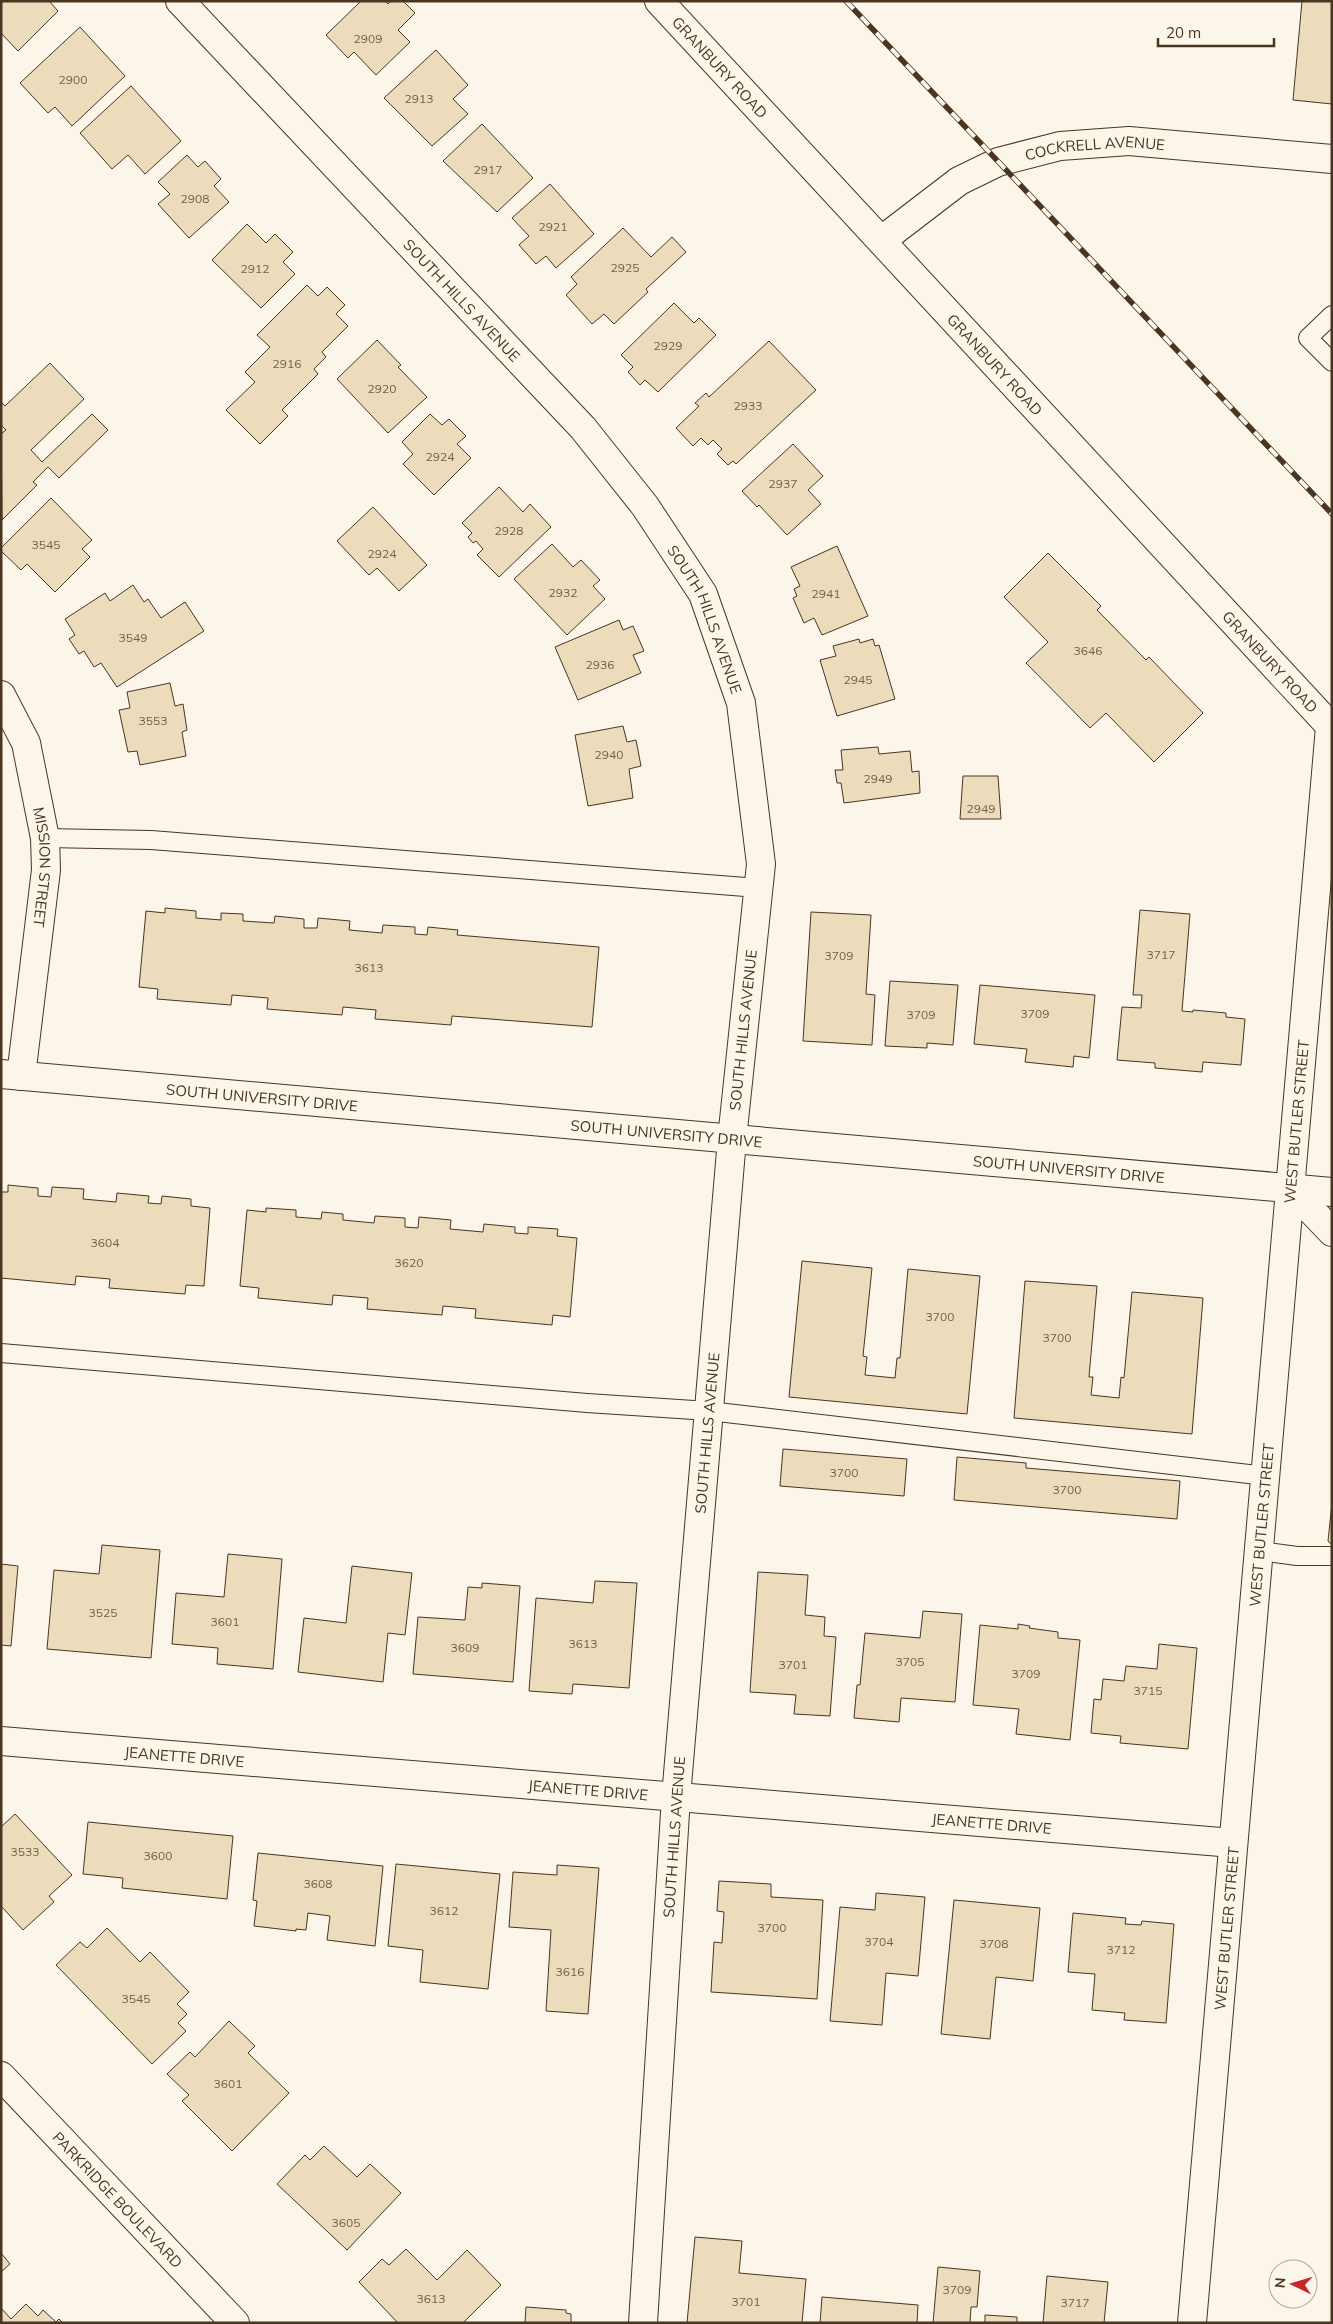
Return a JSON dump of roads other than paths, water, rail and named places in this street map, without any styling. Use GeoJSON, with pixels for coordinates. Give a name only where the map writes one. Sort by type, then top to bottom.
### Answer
{"type":"FeatureCollection","features":[{"type":"Feature","properties":{"kind":"street","name":"SOUTH HILLS AVENUE"},"geometry":{"type":"LineString","coordinates":[[180,1],[583,428],[645,506],[703,594],[741,703],[761,864],[732,1139],[676,1797],[643,2323]]}},
{"type":"Feature","properties":{"kind":"street","name":"GRANBURY ROAD"},"geometry":{"type":"LineString","coordinates":[[659,1],[882,240],[1331,728]]}},
{"type":"Feature","properties":{"kind":"street","name":"COCKRELL AVENUE"},"geometry":{"type":"LineString","coordinates":[[882,240],[960,181],[998,162],[1060,146],[1129,141],[1332,159]]}},
{"type":"Feature","properties":{"kind":"street","name":"MISSION STREET"},"geometry":{"type":"LineString","coordinates":[[1,695],[26,743],[45,838],[46,870],[11,1075]]}},
{"type":"Feature","properties":{"kind":"street","name":"WEST BUTLER STREET"},"geometry":{"type":"LineString","coordinates":[[1192,2323],[1331,728]]}},
{"type":"Feature","properties":{"kind":"street","name":"SOUTH UNIVERSITY DRIVE"},"geometry":{"type":"LineString","coordinates":[[11,1075],[1332,1192]]}},
{"type":"Feature","properties":{"kind":"street"},"geometry":{"type":"LineString","coordinates":[[1290,1188],[1332,1232]]}},
{"type":"Feature","properties":{"kind":"street","name":"JEANETTE DRIVE"},"geometry":{"type":"LineString","coordinates":[[1,1741],[1234,1843]]}},
{"type":"Feature","properties":{"kind":"street","name":"PARKRIDGE BOULEVARD"},"geometry":{"type":"LineString","coordinates":[[1,2076],[235,2323]]}},
{"type":"Feature","properties":{"kind":"lane"},"geometry":{"type":"LineString","coordinates":[[1332,315],[1308,338],[1332,362]]}},
{"type":"Feature","properties":{"kind":"lane"},"geometry":{"type":"LineString","coordinates":[[45,838],[151,840],[758,888]]}},
{"type":"Feature","properties":{"kind":"lane"},"geometry":{"type":"LineString","coordinates":[[1,1353],[588,1404],[709,1411],[1266,1476]]}},
{"type":"Feature","properties":{"kind":"lane"},"geometry":{"type":"LineString","coordinates":[[1259,1551],[1297,1556],[1332,1556]]}},
{"type":"Feature","properties":{"kind":"railway"},"geometry":{"type":"LineString","coordinates":[[846,1],[1332,514]]}}]}
